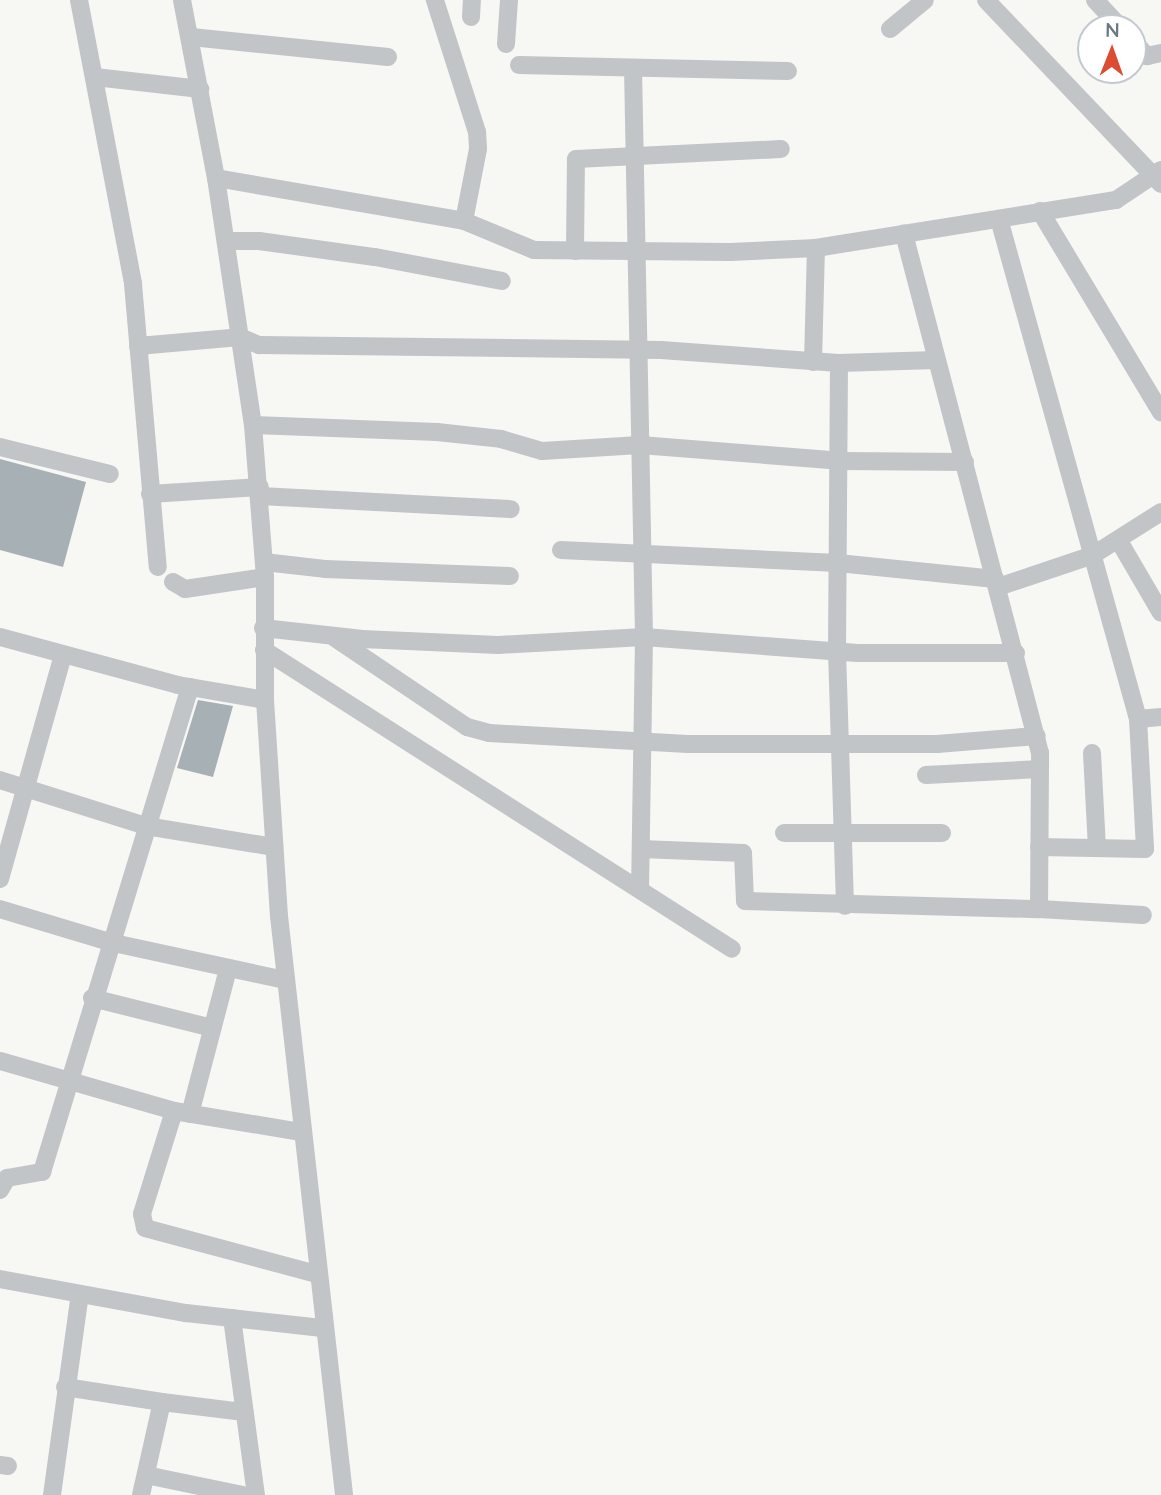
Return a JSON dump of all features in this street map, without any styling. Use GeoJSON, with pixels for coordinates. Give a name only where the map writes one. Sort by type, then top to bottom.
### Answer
{"type":"FeatureCollection","features":[{"type":"Feature","properties":{"kind":"street"},"geometry":{"type":"LineString","coordinates":[[79,0],[133,284],[158,567]]}},
{"type":"Feature","properties":{"kind":"street"},"geometry":{"type":"LineString","coordinates":[[182,0],[216,178],[253,425],[265,569],[265,700],[285,980],[322,1328],[344,1495]]}},
{"type":"Feature","properties":{"kind":"street"},"geometry":{"type":"LineString","coordinates":[[435,0],[477,132],[478,149],[464,221]]}},
{"type":"Feature","properties":{"kind":"street"},"geometry":{"type":"LineString","coordinates":[[506,44],[509,0]]}},
{"type":"Feature","properties":{"kind":"street"},"geometry":{"type":"LineString","coordinates":[[890,29],[925,0]]}},
{"type":"Feature","properties":{"kind":"street"},"geometry":{"type":"LineString","coordinates":[[216,178],[464,221],[518,246],[575,251],[637,249],[730,252],[816,248],[1116,200],[1159,177],[986,0]]}},
{"type":"Feature","properties":{"kind":"street"},"geometry":{"type":"LineString","coordinates":[[1095,0],[1108,14]]}},
{"type":"Feature","properties":{"kind":"street"},"geometry":{"type":"LineString","coordinates":[[191,37],[388,57]]}},
{"type":"Feature","properties":{"kind":"street"},"geometry":{"type":"LineString","coordinates":[[519,65],[788,71]]}},
{"type":"Feature","properties":{"kind":"street"},"geometry":{"type":"LineString","coordinates":[[634,68],[644,637],[640,888]]}},
{"type":"Feature","properties":{"kind":"street"},"geometry":{"type":"LineString","coordinates":[[95,78],[200,89]]}},
{"type":"Feature","properties":{"kind":"street"},"geometry":{"type":"LineString","coordinates":[[575,251],[576,159],[781,149]]}},
{"type":"Feature","properties":{"kind":"street"},"geometry":{"type":"LineString","coordinates":[[1040,211],[1161,412]]}},
{"type":"Feature","properties":{"kind":"street"},"geometry":{"type":"LineString","coordinates":[[999,219],[1138,719],[1145,849],[1039,847]]}},
{"type":"Feature","properties":{"kind":"street"},"geometry":{"type":"LineString","coordinates":[[904,234],[1037,736],[1040,769],[1039,909]]}},
{"type":"Feature","properties":{"kind":"street"},"geometry":{"type":"LineString","coordinates":[[226,241],[259,241],[375,257],[502,281]]}},
{"type":"Feature","properties":{"kind":"street"},"geometry":{"type":"LineString","coordinates":[[813,362],[816,248]]}},
{"type":"Feature","properties":{"kind":"street"},"geometry":{"type":"LineString","coordinates":[[138,346],[240,337],[259,345],[638,350],[839,363],[936,360]]}},
{"type":"Feature","properties":{"kind":"street"},"geometry":{"type":"LineString","coordinates":[[839,363],[837,651],[845,906]]}},
{"type":"Feature","properties":{"kind":"street"},"geometry":{"type":"LineString","coordinates":[[253,425],[437,432],[501,439],[542,451],[640,445],[838,461],[965,462]]}},
{"type":"Feature","properties":{"kind":"street"},"geometry":{"type":"LineString","coordinates":[[0,447],[110,474]]}},
{"type":"Feature","properties":{"kind":"street"},"geometry":{"type":"LineString","coordinates":[[150,494],[260,492],[510,509]]}},
{"type":"Feature","properties":{"kind":"street"},"geometry":{"type":"LineString","coordinates":[[561,550],[838,563],[997,583],[1093,555],[1161,512]]}},
{"type":"Feature","properties":{"kind":"street"},"geometry":{"type":"LineString","coordinates":[[1119,541],[1161,612]]}},
{"type":"Feature","properties":{"kind":"street"},"geometry":{"type":"LineString","coordinates":[[173,582],[185,589],[265,569],[510,576]]}},
{"type":"Feature","properties":{"kind":"street"},"geometry":{"type":"LineString","coordinates":[[263,628],[332,636],[498,645],[644,637],[837,651],[1016,653]]}},
{"type":"Feature","properties":{"kind":"street"},"geometry":{"type":"LineString","coordinates":[[332,636],[467,727],[510,736],[643,742],[842,744],[1037,736]]}},
{"type":"Feature","properties":{"kind":"street"},"geometry":{"type":"LineString","coordinates":[[0,637],[190,687],[265,700]]}},
{"type":"Feature","properties":{"kind":"street"},"geometry":{"type":"LineString","coordinates":[[264,650],[461,780],[640,888],[732,949]]}},
{"type":"Feature","properties":{"kind":"street"},"geometry":{"type":"LineString","coordinates":[[0,879],[28,789],[64,655]]}},
{"type":"Feature","properties":{"kind":"street"},"geometry":{"type":"LineString","coordinates":[[0,1190],[7,1178],[42,1172],[71,1082],[92,998],[190,687]]}},
{"type":"Feature","properties":{"kind":"street"},"geometry":{"type":"LineString","coordinates":[[1138,719],[1161,717]]}},
{"type":"Feature","properties":{"kind":"street"},"geometry":{"type":"LineString","coordinates":[[1092,754],[1097,848]]}},
{"type":"Feature","properties":{"kind":"street"},"geometry":{"type":"LineString","coordinates":[[926,775],[1040,769]]}},
{"type":"Feature","properties":{"kind":"street"},"geometry":{"type":"LineString","coordinates":[[0,780],[146,826],[274,847]]}},
{"type":"Feature","properties":{"kind":"street"},"geometry":{"type":"LineString","coordinates":[[784,833],[942,833]]}},
{"type":"Feature","properties":{"kind":"street"},"geometry":{"type":"LineString","coordinates":[[641,849],[743,853],[745,901],[845,906],[1039,909],[1143,915]]}},
{"type":"Feature","properties":{"kind":"street"},"geometry":{"type":"LineString","coordinates":[[0,909],[110,942],[285,980]]}},
{"type":"Feature","properties":{"kind":"street"},"geometry":{"type":"LineString","coordinates":[[228,969],[212,1028],[142,1214],[145,1228],[317,1274]]}},
{"type":"Feature","properties":{"kind":"street"},"geometry":{"type":"LineString","coordinates":[[92,998],[212,1028]]}},
{"type":"Feature","properties":{"kind":"street"},"geometry":{"type":"LineString","coordinates":[[0,1061],[182,1112],[301,1132]]}},
{"type":"Feature","properties":{"kind":"street"},"geometry":{"type":"LineString","coordinates":[[0,1279],[232,1318],[322,1328]]}},
{"type":"Feature","properties":{"kind":"street"},"geometry":{"type":"LineString","coordinates":[[52,1495],[80,1294]]}},
{"type":"Feature","properties":{"kind":"street"},"geometry":{"type":"LineString","coordinates":[[232,1318],[256,1495]]}},
{"type":"Feature","properties":{"kind":"street"},"geometry":{"type":"LineString","coordinates":[[65,1387],[244,1412]]}},
{"type":"Feature","properties":{"kind":"street"},"geometry":{"type":"LineString","coordinates":[[141,1495],[162,1402]]}},
{"type":"Feature","properties":{"kind":"street"},"geometry":{"type":"LineString","coordinates":[[146,1475],[243,1495]]}},
{"type":"Feature","properties":{"kind":"building"},"geometry":{"type":"Polygon","coordinates":[[[0,459],[86,482],[63,567],[0,550],[0,459]]]}},
{"type":"Feature","properties":{"kind":"building"},"geometry":{"type":"Polygon","coordinates":[[[198,700],[233,706],[213,777],[177,768],[198,700]]]}}]}
